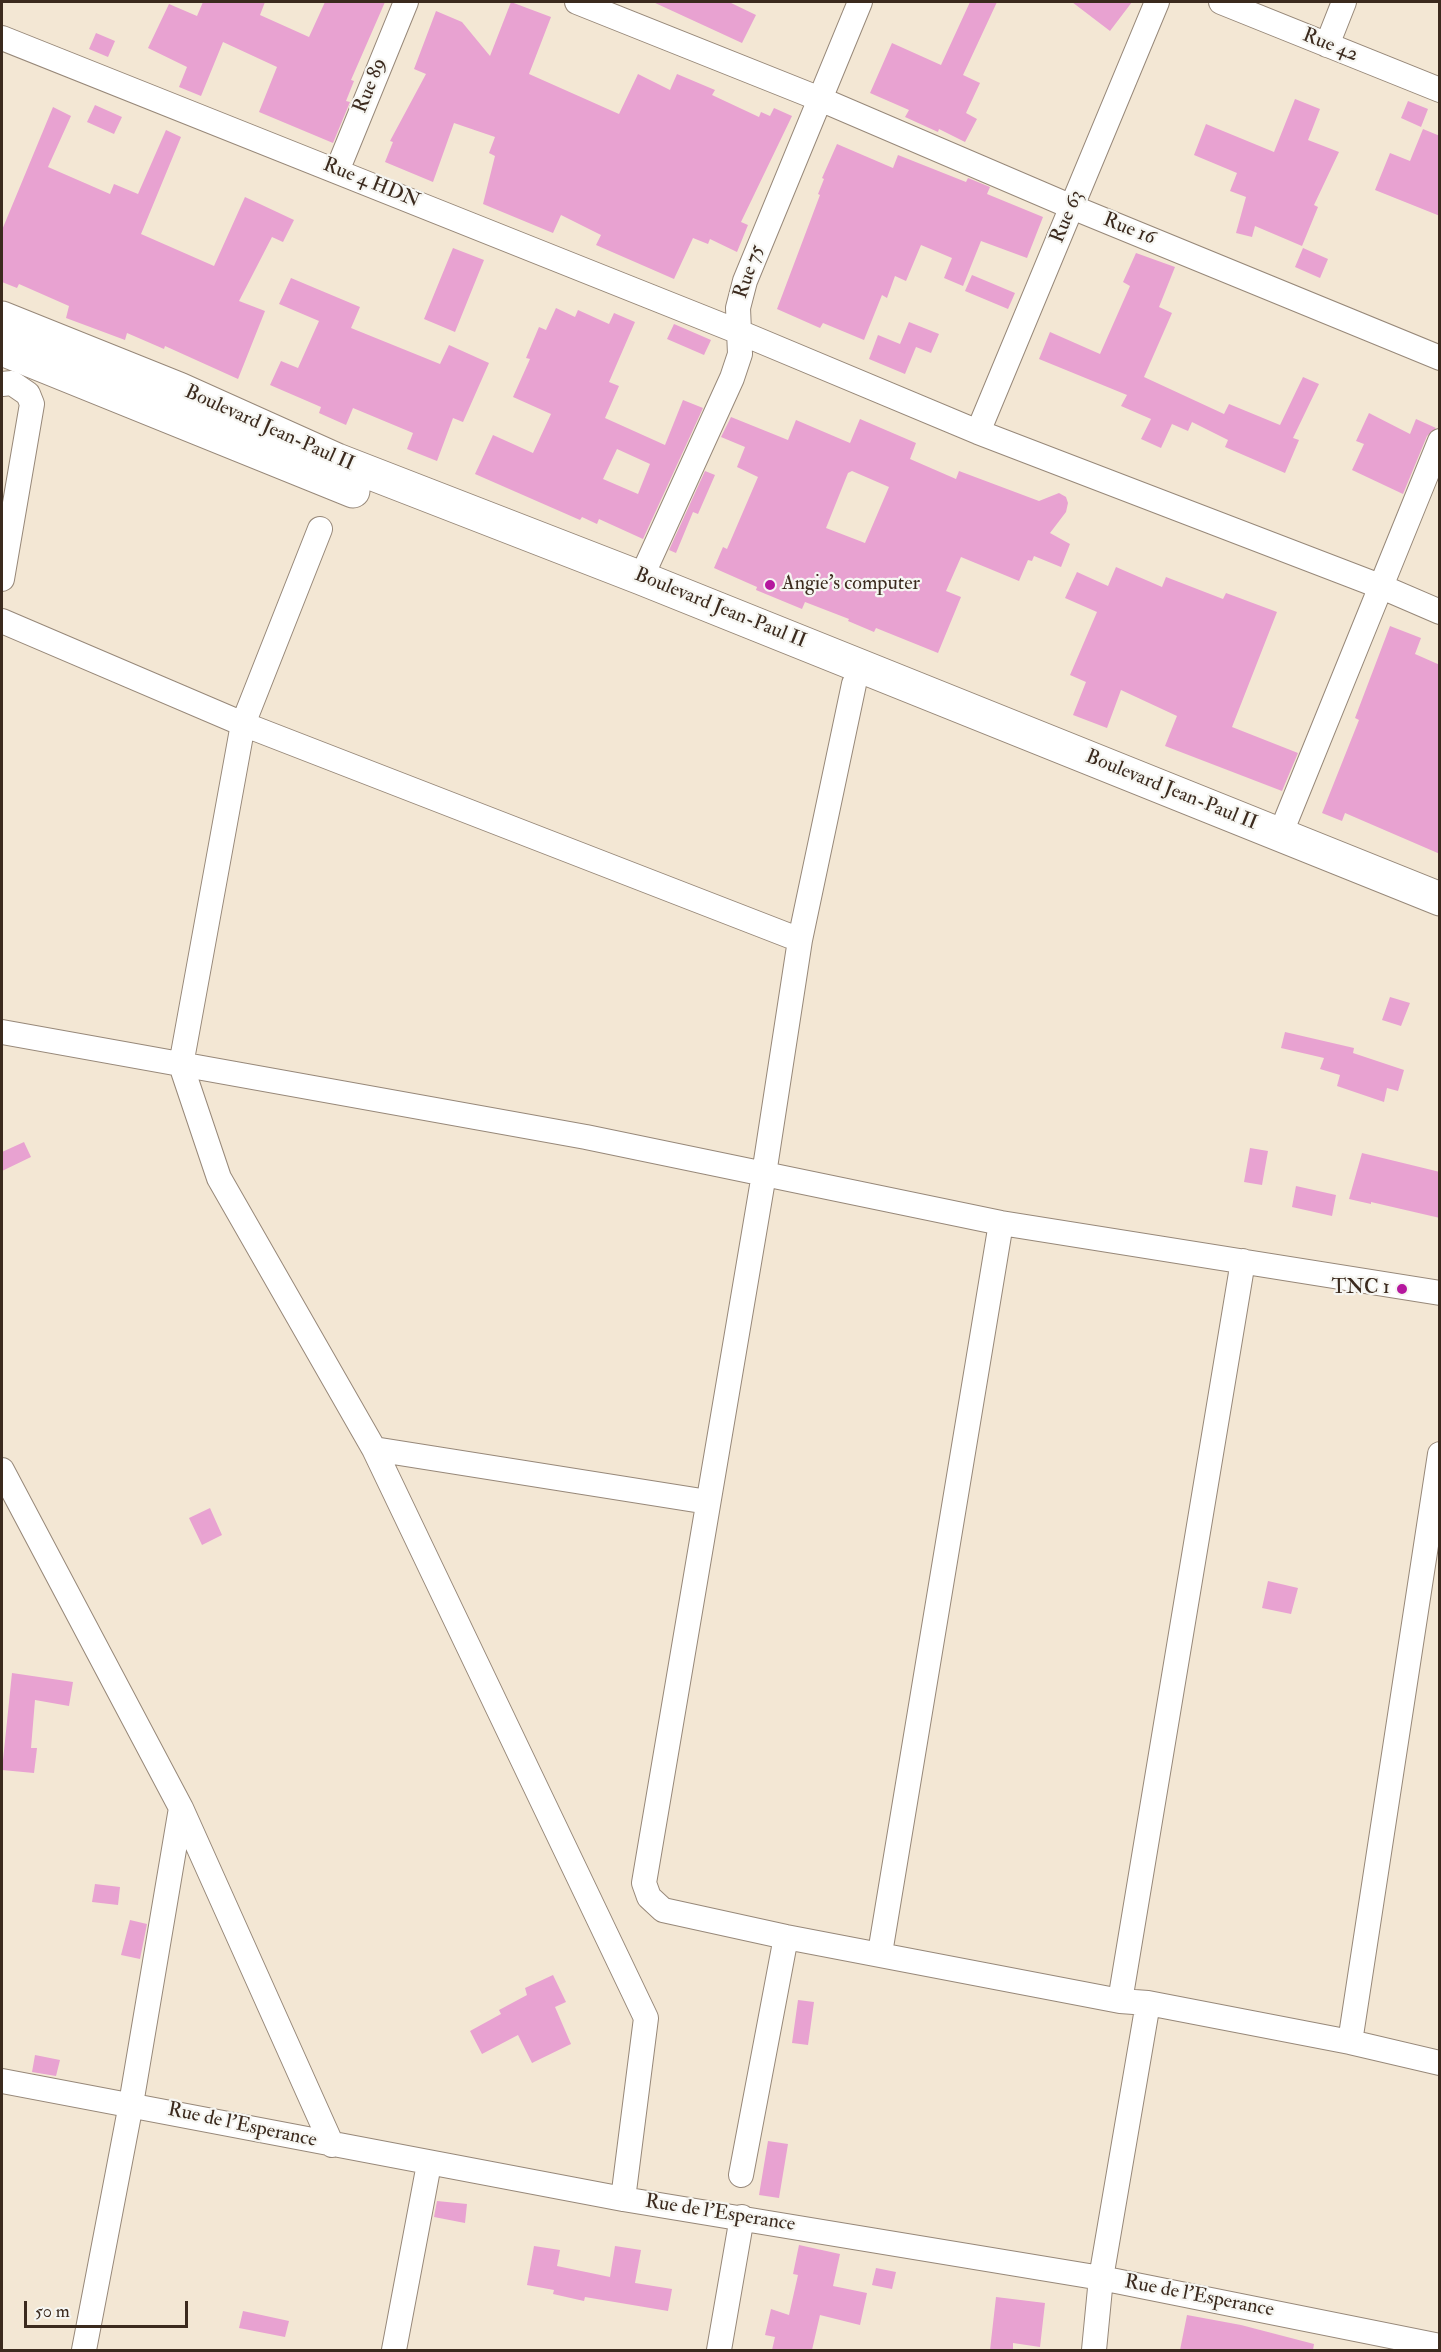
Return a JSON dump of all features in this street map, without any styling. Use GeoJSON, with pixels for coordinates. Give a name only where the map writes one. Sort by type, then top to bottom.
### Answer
{"type":"FeatureCollection","features":[{"type":"Feature","properties":{"kind":"main road","name":"Boulevard Jean-Paul II"},"geometry":{"type":"LineString","coordinates":[[2,318],[179,389],[337,460],[641,578],[1440,899]]}},
{"type":"Feature","properties":{"kind":"main road","name":"Boulevard Jean-Paul II"},"geometry":{"type":"LineString","coordinates":[[2,349],[326,480],[854,684],[1440,919]]}},
{"type":"Feature","properties":{"kind":"street","name":"Rue 89"},"geometry":{"type":"LineString","coordinates":[[337,171],[406,2]]}},
{"type":"Feature","properties":{"kind":"street","name":"Rue 16"},"geometry":{"type":"LineString","coordinates":[[577,2],[820,99],[1072,207],[1440,358]]}},
{"type":"Feature","properties":{"kind":"street","name":"Rue 75"},"geometry":{"type":"LineString","coordinates":[[641,578],[732,378],[740,354],[738,308],[745,281],[860,2]]}},
{"type":"Feature","properties":{"kind":"street","name":"Rue 63"},"geometry":{"type":"LineString","coordinates":[[978,432],[1157,2]]}},
{"type":"Feature","properties":{"kind":"street","name":"Rue 42"},"geometry":{"type":"LineString","coordinates":[[1221,2],[1440,90]]}},
{"type":"Feature","properties":{"kind":"street"},"geometry":{"type":"LineString","coordinates":[[1327,45],[1344,2]]}},
{"type":"Feature","properties":{"kind":"street","name":"Rue 4 HDN"},"geometry":{"type":"LineString","coordinates":[[2,38],[739,332],[978,432],[1382,587],[1440,612]]}},
{"type":"Feature","properties":{"kind":"street"},"geometry":{"type":"LineString","coordinates":[[2,384],[12,383],[28,394],[32,404],[2,579]]}},
{"type":"Feature","properties":{"kind":"street"},"geometry":{"type":"LineString","coordinates":[[1280,835],[1440,441]]}},
{"type":"Feature","properties":{"kind":"street"},"geometry":{"type":"LineString","coordinates":[[320,529],[243,724],[181,1065],[219,1178],[374,1449],[646,2018],[623,2199]]}},
{"type":"Feature","properties":{"kind":"street"},"geometry":{"type":"LineString","coordinates":[[2,621],[243,724],[800,940]]}},
{"type":"Feature","properties":{"kind":"street"},"geometry":{"type":"LineString","coordinates":[[854,684],[800,940],[764,1174],[644,1883],[649,1897],[663,1910],[786,1937],[880,1953],[1120,2001],[1148,2003],[1350,2042],[1440,2063]]}},
{"type":"Feature","properties":{"kind":"street"},"geometry":{"type":"LineString","coordinates":[[2,1032],[586,1137],[1001,1223],[1440,1293]]}},
{"type":"Feature","properties":{"kind":"street"},"geometry":{"type":"LineString","coordinates":[[880,1953],[1001,1223]]}},
{"type":"Feature","properties":{"kind":"street"},"geometry":{"type":"LineString","coordinates":[[1120,2001],[1243,1261]]}},
{"type":"Feature","properties":{"kind":"street"},"geometry":{"type":"LineString","coordinates":[[374,1449],[708,1502]]}},
{"type":"Feature","properties":{"kind":"street"},"geometry":{"type":"LineString","coordinates":[[1350,2042],[1440,1454]]}},
{"type":"Feature","properties":{"kind":"street"},"geometry":{"type":"LineString","coordinates":[[2,1470],[181,1808],[332,2145]]}},
{"type":"Feature","properties":{"kind":"street"},"geometry":{"type":"LineString","coordinates":[[84,2350],[131,2104],[181,1808]]}},
{"type":"Feature","properties":{"kind":"street"},"geometry":{"type":"LineString","coordinates":[[741,2175],[786,1937]]}},
{"type":"Feature","properties":{"kind":"street"},"geometry":{"type":"LineString","coordinates":[[1094,2350],[1101,2278],[1148,2003]]}},
{"type":"Feature","properties":{"kind":"street","name":"Rue de l'Esperance"},"geometry":{"type":"LineString","coordinates":[[2,2081],[131,2104],[429,2164],[623,2199],[1101,2278],[1440,2346]]}},
{"type":"Feature","properties":{"kind":"street"},"geometry":{"type":"LineString","coordinates":[[394,2350],[429,2164]]}},
{"type":"Feature","properties":{"kind":"street"},"geometry":{"type":"LineString","coordinates":[[719,2350],[742,2217]]}},
{"type":"Feature","properties":{"kind":"building"},"geometry":{"type":"Polygon","coordinates":[[[203,2],[265,2],[260,15],[309,37],[325,2],[385,2],[351,80],[354,81],[346,101],[350,102],[333,143],[259,112],[277,67],[223,42],[201,96],[179,87],[187,67],[148,48],[169,4],[197,16],[203,2]]]}},
{"type":"Feature","properties":{"kind":"building"},"geometry":{"type":"Polygon","coordinates":[[[511,2],[551,17],[529,74],[619,114],[638,74],[670,90],[677,74],[715,90],[712,95],[759,117],[761,112],[770,116],[774,108],[792,116],[741,222],[748,225],[737,252],[710,239],[708,244],[693,238],[674,279],[596,245],[601,235],[561,215],[553,233],[483,204],[495,156],[489,153],[495,137],[454,123],[433,182],[385,162],[393,142],[390,141],[426,74],[414,69],[436,11],[462,22],[490,56],[511,2]]]}},
{"type":"Feature","properties":{"kind":"building"},"geometry":{"type":"Polygon","coordinates":[[[653,2],[729,2],[756,15],[742,43],[653,2]]]}},
{"type":"Feature","properties":{"kind":"building"},"geometry":{"type":"Polygon","coordinates":[[[970,2],[997,2],[963,75],[980,83],[966,113],[977,119],[965,142],[939,129],[938,132],[905,117],[909,110],[870,93],[892,43],[941,65],[970,2]]]}},
{"type":"Feature","properties":{"kind":"building"},"geometry":{"type":"Polygon","coordinates":[[[1072,2],[1132,2],[1110,31],[1072,2]]]}},
{"type":"Feature","properties":{"kind":"building"},"geometry":{"type":"Polygon","coordinates":[[[96,33],[115,41],[108,57],[89,49],[96,33]]]}},
{"type":"Feature","properties":{"kind":"building"},"geometry":{"type":"Polygon","coordinates":[[[1295,99],[1320,109],[1308,140],[1339,152],[1314,205],[1318,207],[1302,246],[1255,226],[1252,237],[1236,233],[1246,197],[1230,191],[1237,173],[1194,155],[1206,124],[1274,152],[1295,99]]]}},
{"type":"Feature","properties":{"kind":"building"},"geometry":{"type":"Polygon","coordinates":[[[1408,101],[1428,109],[1421,127],[1401,118],[1408,101]]]}},
{"type":"Feature","properties":{"kind":"building"},"geometry":{"type":"Polygon","coordinates":[[[95,105],[122,117],[114,134],[87,122],[95,105]]]}},
{"type":"Feature","properties":{"kind":"building"},"geometry":{"type":"Polygon","coordinates":[[[53,107],[71,116],[48,167],[110,194],[114,184],[138,194],[166,130],[181,137],[141,234],[214,266],[245,197],[294,220],[283,242],[272,237],[239,301],[265,311],[238,379],[165,346],[164,349],[127,333],[125,340],[66,318],[69,306],[19,284],[17,288],[2,282],[2,230],[53,107]]]}},
{"type":"Feature","properties":{"kind":"building"},"geometry":{"type":"Polygon","coordinates":[[[1423,129],[1440,136],[1440,216],[1375,190],[1390,153],[1410,161],[1423,129]]]}},
{"type":"Feature","properties":{"kind":"building"},"geometry":{"type":"Polygon","coordinates":[[[837,144],[893,168],[898,155],[966,182],[968,178],[990,187],[987,194],[1043,217],[1027,258],[981,241],[963,286],[944,278],[952,258],[921,245],[906,281],[895,276],[887,298],[882,295],[864,340],[823,323],[820,328],[777,309],[820,195],[818,194],[824,179],[822,178],[837,144]]]}},
{"type":"Feature","properties":{"kind":"building"},"geometry":{"type":"Polygon","coordinates":[[[453,248],[484,260],[455,332],[424,319],[453,248]]]}},
{"type":"Feature","properties":{"kind":"building"},"geometry":{"type":"Polygon","coordinates":[[[1303,248],[1328,259],[1320,278],[1295,267],[1303,248]]]}},
{"type":"Feature","properties":{"kind":"building"},"geometry":{"type":"Polygon","coordinates":[[[1136,253],[1175,267],[1159,307],[1172,313],[1144,377],[1224,414],[1229,404],[1280,425],[1303,377],[1319,384],[1293,438],[1299,440],[1285,473],[1225,447],[1228,440],[1192,422],[1188,431],[1172,424],[1161,448],[1141,439],[1151,419],[1121,406],[1127,395],[1039,359],[1050,332],[1100,354],[1130,286],[1123,282],[1136,253]]]}},
{"type":"Feature","properties":{"kind":"building"},"geometry":{"type":"Polygon","coordinates":[[[972,275],[1015,293],[1008,309],[965,291],[972,275]]]}},
{"type":"Feature","properties":{"kind":"building"},"geometry":{"type":"Polygon","coordinates":[[[291,278],[360,307],[351,328],[440,364],[449,345],[489,363],[463,422],[453,418],[437,461],[407,449],[413,433],[353,408],[346,425],[319,413],[321,407],[270,385],[281,361],[298,368],[319,321],[279,304],[291,278]]]}},
{"type":"Feature","properties":{"kind":"building"},"geometry":{"type":"Polygon","coordinates":[[[556,308],[575,317],[578,310],[609,324],[614,313],[635,322],[609,382],[619,386],[605,418],[665,445],[683,400],[703,408],[643,539],[599,519],[597,524],[582,517],[580,520],[475,474],[493,435],[533,453],[551,414],[513,397],[530,359],[526,358],[539,327],[546,330],[556,308]],[[617,449],[603,479],[638,494],[650,464],[617,449]]]}},
{"type":"Feature","properties":{"kind":"building"},"geometry":{"type":"Polygon","coordinates":[[[909,322],[939,334],[931,353],[916,347],[905,374],[869,359],[878,335],[900,344],[909,322]]]}},
{"type":"Feature","properties":{"kind":"building"},"geometry":{"type":"Polygon","coordinates":[[[674,324],[711,340],[704,355],[667,339],[674,324]]]}},
{"type":"Feature","properties":{"kind":"building"},"geometry":{"type":"Polygon","coordinates":[[[1369,413],[1410,434],[1416,419],[1436,428],[1427,436],[1403,494],[1352,470],[1364,444],[1356,441],[1369,413]]]}},
{"type":"Feature","properties":{"kind":"building"},"geometry":{"type":"Polygon","coordinates":[[[731,417],[788,440],[796,420],[850,443],[860,419],[916,443],[910,459],[956,479],[959,471],[1039,501],[1059,493],[1066,497],[1068,503],[1066,512],[1050,533],[1070,544],[1061,567],[1034,556],[1032,561],[1028,560],[1019,581],[961,557],[946,591],[961,597],[938,653],[876,628],[874,632],[848,621],[849,619],[805,602],[802,609],[756,590],[757,587],[714,568],[723,547],[727,549],[758,477],[737,467],[745,447],[721,437],[731,417]],[[852,471],[848,473],[826,528],[865,543],[889,487],[852,471]]]}},
{"type":"Feature","properties":{"kind":"building"},"geometry":{"type":"Polygon","coordinates":[[[705,471],[715,475],[698,514],[693,512],[676,553],[669,550],[705,471]]]}},
{"type":"Feature","properties":{"kind":"building"},"geometry":{"type":"Polygon","coordinates":[[[1116,567],[1162,587],[1166,577],[1223,599],[1226,593],[1277,612],[1232,727],[1298,753],[1282,791],[1165,746],[1177,716],[1121,690],[1107,728],[1073,715],[1086,682],[1070,675],[1097,612],[1065,598],[1077,572],[1108,586],[1116,567]]]}},
{"type":"Feature","properties":{"kind":"building"},"geometry":{"type":"Polygon","coordinates":[[[1390,626],[1421,638],[1415,654],[1440,665],[1440,854],[1345,813],[1342,821],[1322,813],[1359,720],[1355,718],[1390,626]]]}},
{"type":"Feature","properties":{"kind":"building"},"geometry":{"type":"Polygon","coordinates":[[[1390,997],[1410,1003],[1401,1026],[1382,1020],[1390,997]]]}},
{"type":"Feature","properties":{"kind":"building"},"geometry":{"type":"Polygon","coordinates":[[[1285,1032],[1354,1048],[1353,1053],[1404,1070],[1398,1091],[1387,1088],[1384,1102],[1337,1086],[1340,1075],[1320,1069],[1324,1058],[1281,1048],[1285,1032]]]}},
{"type":"Feature","properties":{"kind":"building"},"geometry":{"type":"Polygon","coordinates":[[[24,1142],[31,1157],[2,1171],[2,1152],[24,1142]]]}},
{"type":"Feature","properties":{"kind":"building"},"geometry":{"type":"Polygon","coordinates":[[[1250,1148],[1268,1151],[1262,1185],[1244,1182],[1250,1148]]]}},
{"type":"Feature","properties":{"kind":"building"},"geometry":{"type":"Polygon","coordinates":[[[1362,1153],[1440,1172],[1440,1218],[1349,1199],[1362,1153]]]}},
{"type":"Feature","properties":{"kind":"building"},"geometry":{"type":"Polygon","coordinates":[[[1296,1186],[1336,1195],[1332,1216],[1292,1207],[1296,1186]]]}},
{"type":"Feature","properties":{"kind":"building"},"geometry":{"type":"Polygon","coordinates":[[[210,1508],[222,1535],[202,1545],[189,1518],[210,1508]]]}},
{"type":"Feature","properties":{"kind":"building"},"geometry":{"type":"Polygon","coordinates":[[[1268,1581],[1298,1588],[1291,1614],[1262,1608],[1268,1581]]]}},
{"type":"Feature","properties":{"kind":"building"},"geometry":{"type":"Polygon","coordinates":[[[12,1673],[73,1682],[69,1706],[35,1700],[31,1748],[37,1748],[34,1773],[2,1770],[12,1673]]]}},
{"type":"Feature","properties":{"kind":"building"},"geometry":{"type":"Polygon","coordinates":[[[95,1884],[120,1887],[118,1905],[92,1902],[95,1884]]]}},
{"type":"Feature","properties":{"kind":"building"},"geometry":{"type":"Polygon","coordinates":[[[130,1920],[147,1924],[140,1959],[121,1955],[130,1920]]]}},
{"type":"Feature","properties":{"kind":"building"},"geometry":{"type":"Polygon","coordinates":[[[553,1975],[566,2002],[555,2007],[571,2044],[532,2063],[518,2035],[482,2054],[470,2031],[501,2014],[499,2010],[527,1995],[525,1988],[553,1975]]]}},
{"type":"Feature","properties":{"kind":"building"},"geometry":{"type":"Polygon","coordinates":[[[798,2000],[814,2002],[808,2045],[792,2043],[798,2000]]]}},
{"type":"Feature","properties":{"kind":"building"},"geometry":{"type":"Polygon","coordinates":[[[35,2055],[60,2060],[56,2076],[32,2072],[35,2055]]]}},
{"type":"Feature","properties":{"kind":"building"},"geometry":{"type":"Polygon","coordinates":[[[768,2141],[788,2144],[779,2198],[759,2195],[768,2141]]]}},
{"type":"Feature","properties":{"kind":"building"},"geometry":{"type":"Polygon","coordinates":[[[437,2201],[467,2204],[465,2223],[434,2217],[437,2201]]]}},
{"type":"Feature","properties":{"kind":"building"},"geometry":{"type":"Polygon","coordinates":[[[799,2245],[840,2254],[833,2286],[867,2293],[860,2325],[820,2315],[812,2350],[772,2350],[775,2337],[765,2335],[771,2309],[789,2315],[798,2275],[793,2274],[799,2245]]]}},
{"type":"Feature","properties":{"kind":"building"},"geometry":{"type":"Polygon","coordinates":[[[534,2246],[560,2250],[557,2266],[610,2277],[615,2246],[641,2250],[635,2283],[672,2289],[668,2311],[585,2297],[584,2301],[553,2294],[554,2290],[527,2285],[534,2246]]]}},
{"type":"Feature","properties":{"kind":"building"},"geometry":{"type":"Polygon","coordinates":[[[876,2268],[896,2272],[892,2289],[872,2285],[876,2268]]]}},
{"type":"Feature","properties":{"kind":"building"},"geometry":{"type":"Polygon","coordinates":[[[996,2297],[1045,2303],[1040,2347],[1013,2343],[1013,2350],[990,2350],[996,2297]]]}},
{"type":"Feature","properties":{"kind":"building"},"geometry":{"type":"Polygon","coordinates":[[[243,2311],[289,2321],[285,2337],[239,2328],[243,2311]]]}},
{"type":"Feature","properties":{"kind":"building"},"geometry":{"type":"Polygon","coordinates":[[[1187,2315],[1241,2325],[1314,2344],[1313,2350],[1180,2350],[1187,2315]]]}},
{"type":"Feature","properties":{"kind":"place","name":"Angie's computer"},"geometry":{"type":"Point","coordinates":[770,585]}},
{"type":"Feature","properties":{"kind":"place","name":"TNC 1"},"geometry":{"type":"Point","coordinates":[1402,1289]}}]}
